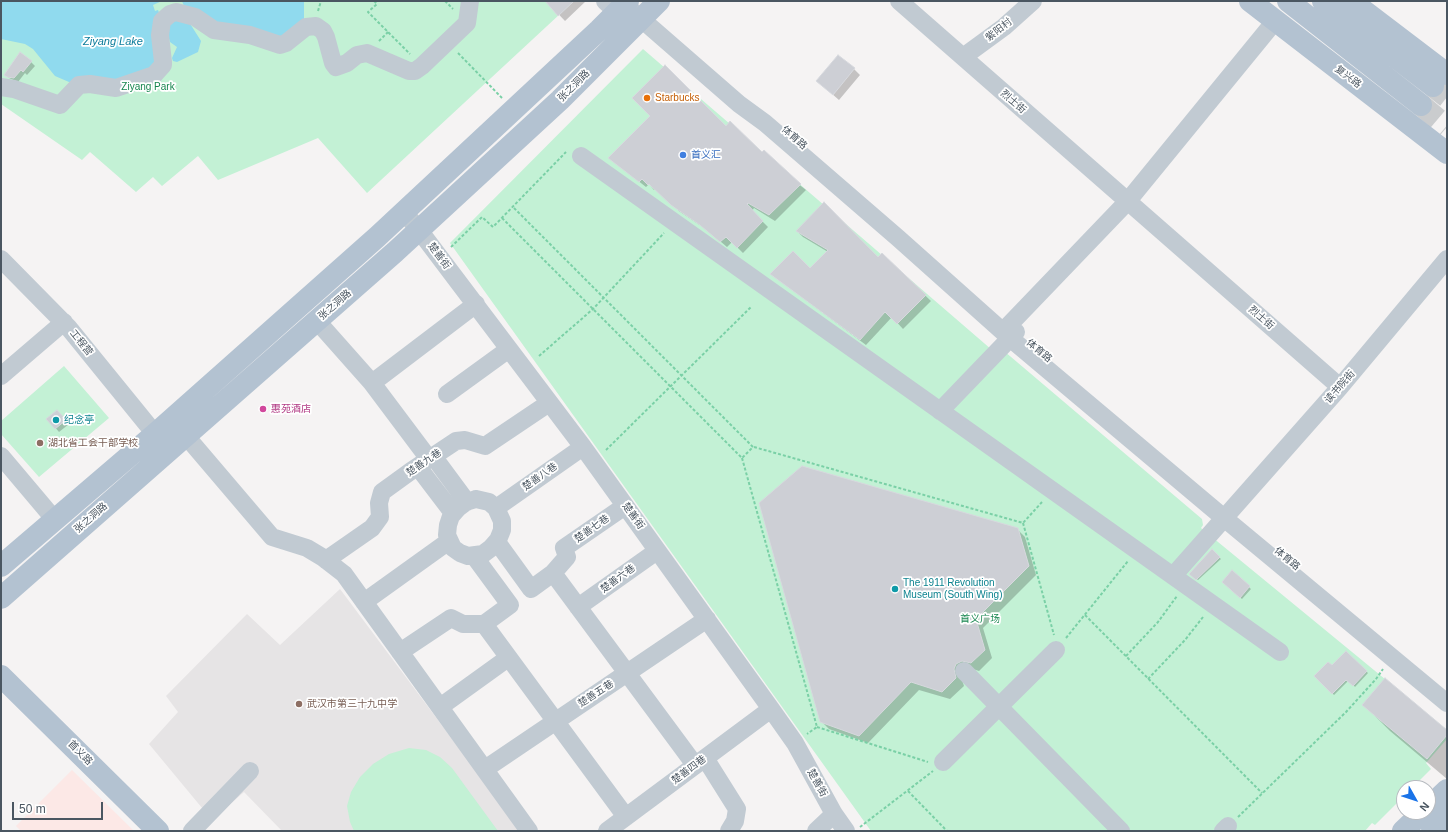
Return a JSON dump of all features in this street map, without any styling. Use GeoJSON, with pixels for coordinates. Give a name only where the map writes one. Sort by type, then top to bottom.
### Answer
{"type":"FeatureCollection","features":[{"type":"Feature","properties":{"kind":"main road","name":"复兴路"},"geometry":{"type":"LineString","coordinates":[[1250,1],[1447,152]]}},
{"type":"Feature","properties":{"kind":"main road"},"geometry":{"type":"LineString","coordinates":[[1288,1],[1421,105]]}},
{"type":"Feature","properties":{"kind":"main road"},"geometry":{"type":"LineString","coordinates":[[1323,1],[1440,80]]}},
{"type":"Feature","properties":{"kind":"main road"},"geometry":{"type":"LineString","coordinates":[[1351,1],[1440,80]]}},
{"type":"Feature","properties":{"kind":"main road"},"geometry":{"type":"LineString","coordinates":[[1,566],[155,434],[404,212],[514,110],[633,6]]}},
{"type":"Feature","properties":{"kind":"main road","name":"张之洞路"},"geometry":{"type":"LineString","coordinates":[[1,598],[317,321],[419,230],[560,100],[633,6]]}},
{"type":"Feature","properties":{"kind":"main road","name":"首义路"},"geometry":{"type":"LineString","coordinates":[[1,676],[158,831]]}},
{"type":"Feature","properties":{"kind":"main road"},"geometry":{"type":"LineString","coordinates":[[1436,800],[1447,790]]}},
{"type":"Feature","properties":{"kind":"main road"},"geometry":{"type":"LineString","coordinates":[[1432,831],[1447,816]]}},
{"type":"Feature","properties":{"kind":"main road"},"geometry":{"type":"LineString","coordinates":[[1403,831],[1415,820]]}},
{"type":"Feature","properties":{"kind":"street"},"geometry":{"type":"LineString","coordinates":[[1,87],[14,89],[60,105],[79,85],[90,84],[116,88],[154,75],[163,65],[160,35],[162,21],[170,14],[176,12],[195,17],[214,30],[250,35],[280,45],[286,43],[306,27],[316,26],[323,30],[336,67],[347,63],[357,55],[367,53],[412,72],[422,66],[467,23],[470,1]]}},
{"type":"Feature","properties":{"kind":"street","name":"烈士街"},"geometry":{"type":"LineString","coordinates":[[899,1],[1340,387]]}},
{"type":"Feature","properties":{"kind":"street","name":"紫阳村"},"geometry":{"type":"LineString","coordinates":[[963,57],[1004,27],[1033,1]]}},
{"type":"Feature","properties":{"kind":"street","name":"体育路"},"geometry":{"type":"LineString","coordinates":[[633,6],[739,104],[765,124],[898,238],[1012,331],[1226,515],[1447,692]]}},
{"type":"Feature","properties":{"kind":"street"},"geometry":{"type":"LineString","coordinates":[[940,411],[1127,202],[1275,21]]}},
{"type":"Feature","properties":{"kind":"street"},"geometry":{"type":"LineString","coordinates":[[574,154],[1280,652]]}},
{"type":"Feature","properties":{"kind":"street","name":"楚善街"},"geometry":{"type":"LineString","coordinates":[[404,212],[441,258],[583,447],[771,709],[795,743],[834,814],[846,831]]}},
{"type":"Feature","properties":{"kind":"street","name":"读书院街"},"geometry":{"type":"LineString","coordinates":[[1179,581],[1226,515],[1340,387],[1447,259]]}},
{"type":"Feature","properties":{"kind":"street","name":"工程营"},"geometry":{"type":"LineString","coordinates":[[5,269],[64,322],[155,434]]}},
{"type":"Feature","properties":{"kind":"street"},"geometry":{"type":"LineString","coordinates":[[372,383],[476,304]]}},
{"type":"Feature","properties":{"kind":"street"},"geometry":{"type":"LineString","coordinates":[[317,321],[372,383],[427,461],[453,513]]}},
{"type":"Feature","properties":{"kind":"street"},"geometry":{"type":"LineString","coordinates":[[1,376],[64,322]]}},
{"type":"Feature","properties":{"kind":"street"},"geometry":{"type":"LineString","coordinates":[[446,394],[509,349]]}},
{"type":"Feature","properties":{"kind":"street","name":"楚善九巷"},"geometry":{"type":"LineString","coordinates":[[326,560],[372,528],[380,517],[379,503],[382,492],[456,441],[465,440],[485,446],[549,402]]}},
{"type":"Feature","properties":{"kind":"street"},"geometry":{"type":"LineString","coordinates":[[186,436],[272,537],[307,548],[344,574],[530,831]]}},
{"type":"Feature","properties":{"kind":"street","name":"楚善八巷"},"geometry":{"type":"LineString","coordinates":[[496,508],[583,447]]}},
{"type":"Feature","properties":{"kind":"street"},"geometry":{"type":"LineString","coordinates":[[1,456],[55,520]]}},
{"type":"Feature","properties":{"kind":"street"},"geometry":{"type":"LineString","coordinates":[[427,461],[467,502]]}},
{"type":"Feature","properties":{"kind":"street"},"geometry":{"type":"LineString","coordinates":[[476,499],[485,500],[496,508],[501,516],[502,526],[497,542],[487,551],[474,556],[460,553],[452,548],[447,535],[448,525],[453,513],[458,508],[467,502],[476,499]]}},
{"type":"Feature","properties":{"kind":"street","name":"楚善七巷"},"geometry":{"type":"LineString","coordinates":[[553,573],[567,557],[564,548],[625,506]]}},
{"type":"Feature","properties":{"kind":"street"},"geometry":{"type":"LineString","coordinates":[[1226,515],[1391,657],[1447,702]]}},
{"type":"Feature","properties":{"kind":"street"},"geometry":{"type":"LineString","coordinates":[[364,602],[449,541]]}},
{"type":"Feature","properties":{"kind":"street"},"geometry":{"type":"LineString","coordinates":[[497,542],[532,589]]}},
{"type":"Feature","properties":{"kind":"street","name":"楚善六巷"},"geometry":{"type":"LineString","coordinates":[[578,607],[657,551]]}},
{"type":"Feature","properties":{"kind":"street"},"geometry":{"type":"LineString","coordinates":[[474,556],[510,605]]}},
{"type":"Feature","properties":{"kind":"street"},"geometry":{"type":"LineString","coordinates":[[400,652],[451,618],[463,624],[484,624],[553,573],[627,673],[737,809],[735,821],[729,831]]}},
{"type":"Feature","properties":{"kind":"street","name":"楚善五巷"},"geometry":{"type":"LineString","coordinates":[[485,770],[706,619]]}},
{"type":"Feature","properties":{"kind":"street"},"geometry":{"type":"LineString","coordinates":[[484,624],[626,817]]}},
{"type":"Feature","properties":{"kind":"street"},"geometry":{"type":"LineString","coordinates":[[941,764],[1057,649]]}},
{"type":"Feature","properties":{"kind":"street"},"geometry":{"type":"LineString","coordinates":[[440,707],[508,658]]}},
{"type":"Feature","properties":{"kind":"street"},"geometry":{"type":"LineString","coordinates":[[964,671],[1122,831]]}},
{"type":"Feature","properties":{"kind":"street","name":"楚善四巷"},"geometry":{"type":"LineString","coordinates":[[610,830],[771,709]]}},
{"type":"Feature","properties":{"kind":"street"},"geometry":{"type":"LineString","coordinates":[[192,831],[250,771]]}},
{"type":"Feature","properties":{"kind":"street"},"geometry":{"type":"LineString","coordinates":[[816,831],[834,814]]}},
{"type":"Feature","properties":{"kind":"path"},"geometry":{"type":"LineString","coordinates":[[374,1],[377,4],[368,12],[422,66]]}},
{"type":"Feature","properties":{"kind":"path"},"geometry":{"type":"LineString","coordinates":[[448,42],[514,110]]}},
{"type":"Feature","properties":{"kind":"path"},"geometry":{"type":"LineString","coordinates":[[441,258],[482,217],[493,227],[513,207],[574,154]]}},
{"type":"Feature","properties":{"kind":"path"},"geometry":{"type":"LineString","coordinates":[[513,207],[753,447],[1023,523]]}},
{"type":"Feature","properties":{"kind":"path"},"geometry":{"type":"LineString","coordinates":[[502,218],[742,458],[817,727]]}},
{"type":"Feature","properties":{"kind":"path"},"geometry":{"type":"LineString","coordinates":[[539,356],[593,309],[664,232]]}},
{"type":"Feature","properties":{"kind":"path"},"geometry":{"type":"LineString","coordinates":[[606,450],[751,307]]}},
{"type":"Feature","properties":{"kind":"path"},"geometry":{"type":"LineString","coordinates":[[742,458],[753,447]]}},
{"type":"Feature","properties":{"kind":"path"},"geometry":{"type":"LineString","coordinates":[[1023,523],[1052,491]]}},
{"type":"Feature","properties":{"kind":"path"},"geometry":{"type":"LineString","coordinates":[[1023,523],[1057,649]]}},
{"type":"Feature","properties":{"kind":"path"},"geometry":{"type":"LineString","coordinates":[[1057,649],[1136,551]]}},
{"type":"Feature","properties":{"kind":"path"},"geometry":{"type":"LineString","coordinates":[[1126,656],[1158,622],[1179,581]]}},
{"type":"Feature","properties":{"kind":"path"},"geometry":{"type":"LineString","coordinates":[[1148,679],[1185,640],[1213,604]]}},
{"type":"Feature","properties":{"kind":"path"},"geometry":{"type":"LineString","coordinates":[[1085,615],[1262,793]]}},
{"type":"Feature","properties":{"kind":"path"},"geometry":{"type":"LineString","coordinates":[[1226,828],[1346,712],[1376,679],[1391,657]]}},
{"type":"Feature","properties":{"kind":"path"},"geometry":{"type":"LineString","coordinates":[[795,743],[817,727]]}},
{"type":"Feature","properties":{"kind":"path"},"geometry":{"type":"LineString","coordinates":[[817,727],[941,764]]}},
{"type":"Feature","properties":{"kind":"path"},"geometry":{"type":"LineString","coordinates":[[854,831],[908,791],[941,764]]}},
{"type":"Feature","properties":{"kind":"path"},"geometry":{"type":"LineString","coordinates":[[908,791],[947,831]]}},
{"type":"Feature","properties":{"kind":"shaded area","name":"武汉市第三十九中学"},"geometry":{"type":"Polygon","coordinates":[[[340,589],[520,831],[282,831],[244,792],[212,820],[149,744],[178,712],[166,696],[247,614],[280,645],[340,589]]]}},
{"type":"Feature","properties":{"kind":"shaded area"},"geometry":{"type":"Polygon","coordinates":[[[72,770],[134,831],[21,831],[16,826],[72,770]]]}},
{"type":"Feature","properties":{"kind":"green space","name":"Ziyang Park"},"geometry":{"type":"Polygon","coordinates":[[[1,1],[574,1],[367,193],[318,138],[218,180],[198,156],[162,186],[153,177],[136,192],[90,152],[82,160],[1,104],[1,1]]]}},
{"type":"Feature","properties":{"kind":"green space","name":"首义广场"},"geometry":{"type":"Polygon","coordinates":[[[643,49],[999,356],[1004,351],[1202,519],[1203,525],[1201,528],[1447,730],[1447,739],[1426,763],[1431,769],[1420,780],[1396,780],[1396,804],[1375,825],[1372,823],[1365,831],[871,831],[450,243],[643,49]]]}},
{"type":"Feature","properties":{"kind":"green space","name":"湖北省工会干部学校"},"geometry":{"type":"Polygon","coordinates":[[[64,366],[109,418],[39,477],[1,434],[1,421],[64,366]]]}},
{"type":"Feature","properties":{"kind":"green space"},"geometry":{"type":"Polygon","coordinates":[[[409,748],[426,750],[440,757],[452,768],[498,831],[354,831],[350,822],[347,806],[351,792],[360,777],[373,764],[389,754],[409,748]]]}},
{"type":"Feature","properties":{"kind":"water","name":"Ziyang Lake"},"geometry":{"type":"Polygon","coordinates":[[[1,1],[162,1],[153,5],[155,11],[158,10],[160,15],[157,64],[120,84],[69,82],[55,76],[33,49],[25,44],[1,39],[1,1]]]}},
{"type":"Feature","properties":{"kind":"water"},"geometry":{"type":"Polygon","coordinates":[[[182,1],[304,1],[304,25],[285,40],[223,28],[184,6],[182,1]]]}},
{"type":"Feature","properties":{"kind":"water"},"geometry":{"type":"Polygon","coordinates":[[[173,19],[189,22],[201,41],[198,52],[177,62],[173,61],[172,58],[177,47],[170,42],[166,29],[173,19]]]}},
{"type":"Feature","properties":{"kind":"building"},"geometry":{"type":"Polygon","coordinates":[[[545,1],[574,1],[558,16],[545,1]]]}},
{"type":"Feature","properties":{"kind":"building"},"geometry":{"type":"Polygon","coordinates":[[[20,52],[32,61],[23,72],[21,70],[14,78],[7,77],[4,75],[20,52]]]}},
{"type":"Feature","properties":{"kind":"building"},"geometry":{"type":"Polygon","coordinates":[[[838,55],[855,68],[833,95],[816,81],[838,55]]]}},
{"type":"Feature","properties":{"kind":"building","name":"首义汇"},"geometry":{"type":"Polygon","coordinates":[[[665,65],[726,126],[730,121],[762,152],[764,150],[801,184],[769,215],[748,203],[747,204],[763,221],[737,248],[726,237],[720,242],[700,225],[671,205],[649,184],[648,185],[642,179],[639,182],[608,158],[650,116],[632,98],[665,65]]]}},
{"type":"Feature","properties":{"kind":"building"},"geometry":{"type":"Polygon","coordinates":[[[824,202],[878,257],[882,253],[926,295],[897,324],[885,312],[860,340],[770,274],[793,251],[810,268],[828,250],[796,231],[824,202]]]}},
{"type":"Feature","properties":{"kind":"building","name":"纪念亭"},"geometry":{"type":"Polygon","coordinates":[[[57,410],[66,420],[55,429],[46,419],[57,410]]]}},
{"type":"Feature","properties":{"kind":"building","name":"The 1911 Revolution Museum (South Wing)"},"geometry":{"type":"Polygon","coordinates":[[[802,466],[1018,528],[1029,566],[976,619],[985,650],[971,663],[962,661],[956,664],[954,669],[956,678],[942,692],[911,682],[859,736],[820,722],[759,503],[802,466]]]}},
{"type":"Feature","properties":{"kind":"building"},"geometry":{"type":"Polygon","coordinates":[[[1212,549],[1220,557],[1196,580],[1189,574],[1212,549]]]}},
{"type":"Feature","properties":{"kind":"building"},"geometry":{"type":"Polygon","coordinates":[[[1232,570],[1250,586],[1240,598],[1222,582],[1232,570]]]}},
{"type":"Feature","properties":{"kind":"building"},"geometry":{"type":"Polygon","coordinates":[[[1346,651],[1367,671],[1353,686],[1346,680],[1332,694],[1314,676],[1328,662],[1332,665],[1346,651]]]}},
{"type":"Feature","properties":{"kind":"building"},"geometry":{"type":"Polygon","coordinates":[[[1385,678],[1447,730],[1447,735],[1427,759],[1362,705],[1385,678]]]}},
{"type":"Feature","properties":{"kind":"tunnel"},"geometry":{"type":"LineString","coordinates":[[1433,86],[1447,97]]}},
{"type":"Feature","properties":{"kind":"tunnel"},"geometry":{"type":"LineString","coordinates":[[1421,105],[1447,127]]}},
{"type":"Feature","properties":{"kind":"place","name":"Starbucks"},"geometry":{"type":"Point","coordinates":[647,98]}},
{"type":"Feature","properties":{"kind":"place","name":"首义汇"},"geometry":{"type":"Point","coordinates":[683,155]}},
{"type":"Feature","properties":{"kind":"place","name":"惠苑酒店"},"geometry":{"type":"Point","coordinates":[263,409]}},
{"type":"Feature","properties":{"kind":"place","name":"纪念亭"},"geometry":{"type":"Point","coordinates":[56,420]}},
{"type":"Feature","properties":{"kind":"place","name":"湖北省工会干部学校"},"geometry":{"type":"Point","coordinates":[40,443]}},
{"type":"Feature","properties":{"kind":"place","name":"The 1911 Revolution Museum (South Wing)"},"geometry":{"type":"Point","coordinates":[895,589]}},
{"type":"Feature","properties":{"kind":"place","name":"武汉市第三十九中学"},"geometry":{"type":"Point","coordinates":[299,704]}}]}
